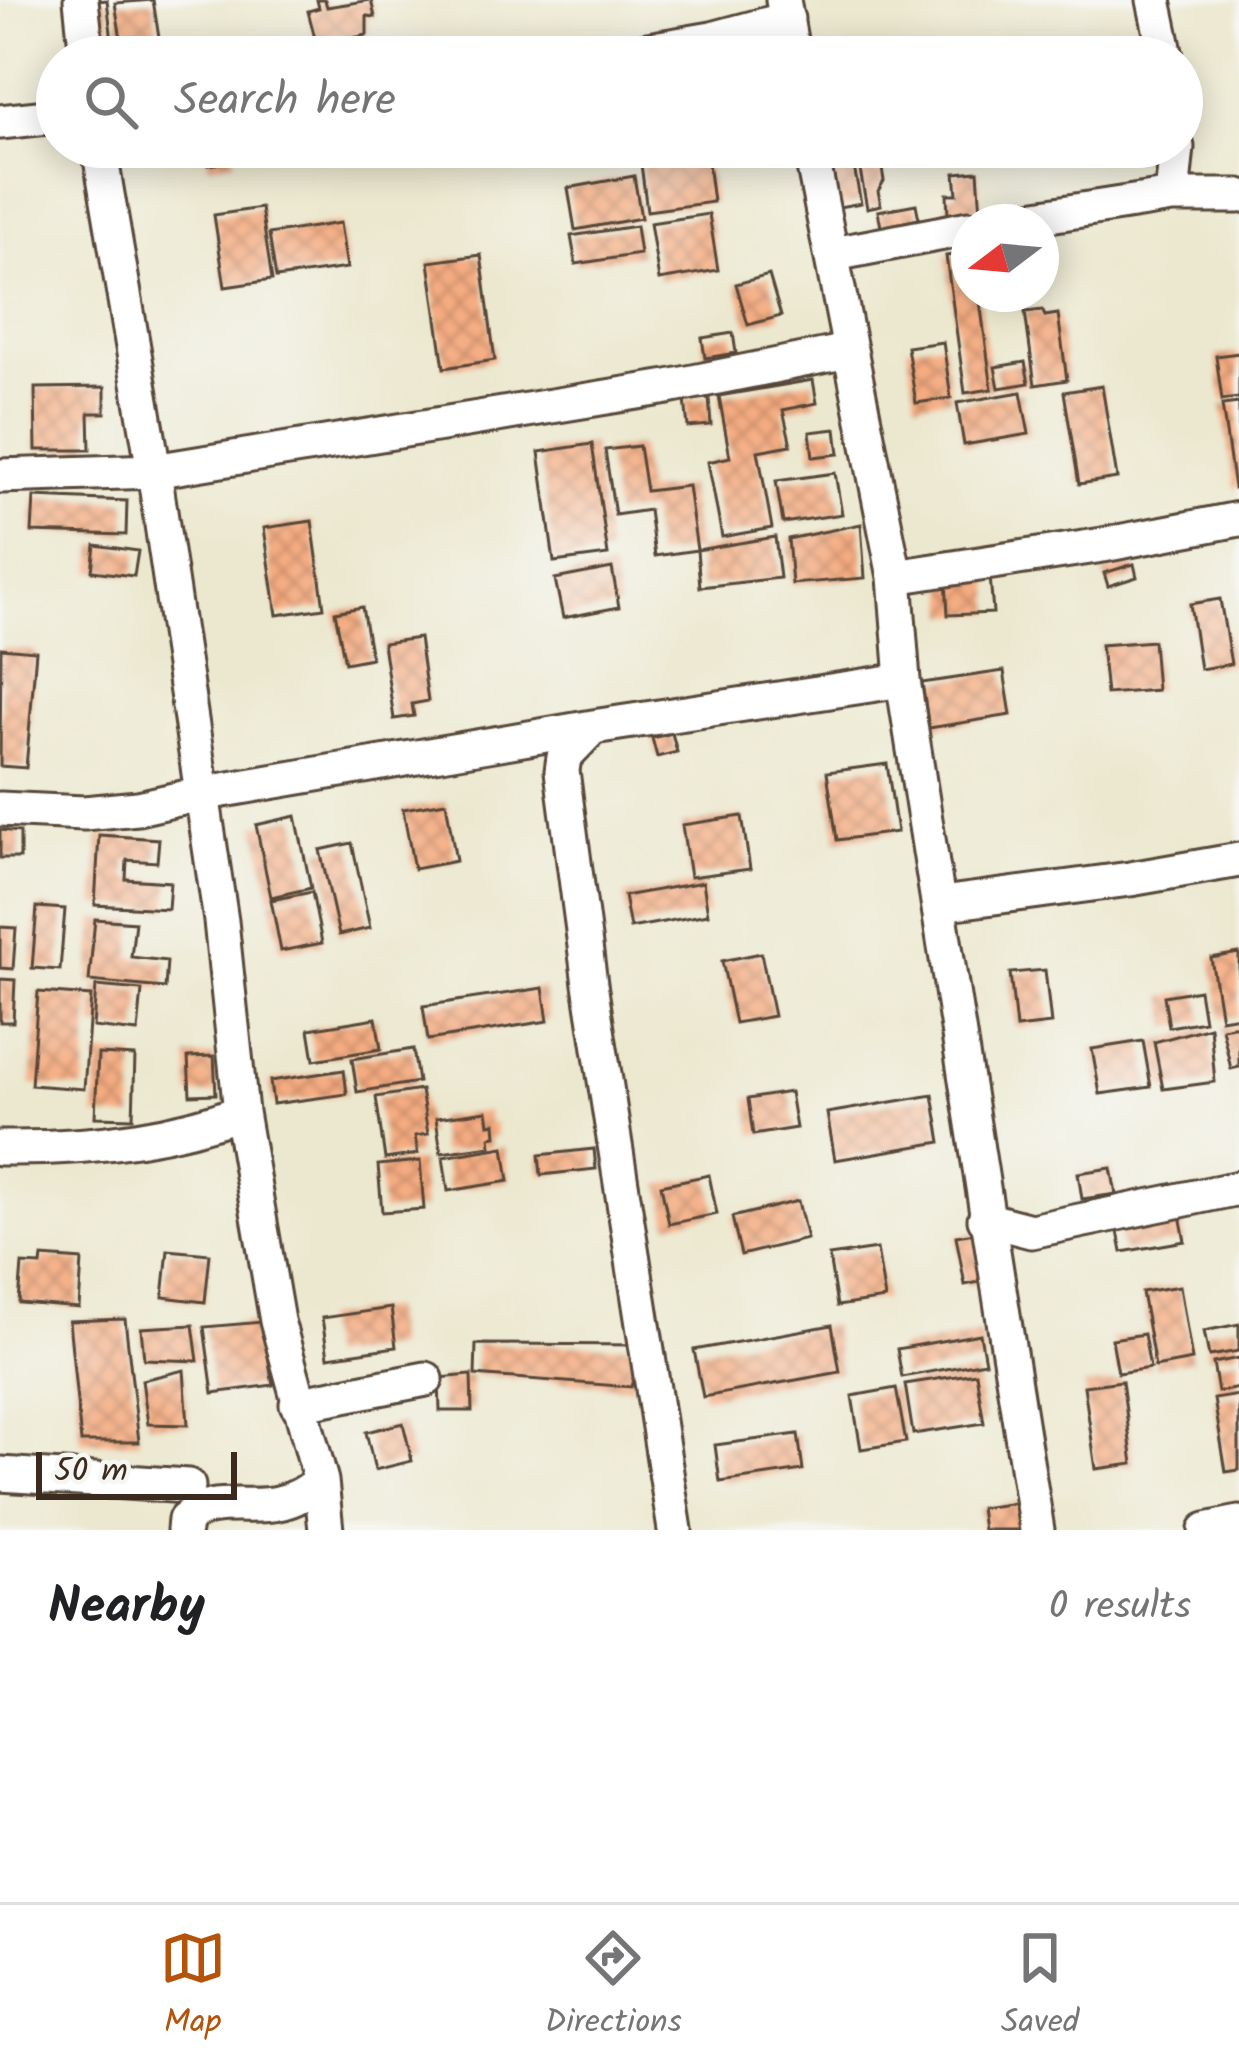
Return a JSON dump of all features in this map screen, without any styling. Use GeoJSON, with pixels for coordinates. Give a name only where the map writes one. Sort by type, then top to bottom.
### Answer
{"type":"FeatureCollection","features":[{"type":"Feature","properties":{"kind":"street"},"geometry":{"type":"LineString","coordinates":[[81,0],[85,36]]}},
{"type":"Feature","properties":{"kind":"street"},"geometry":{"type":"LineString","coordinates":[[1154,0],[1162,36]]}},
{"type":"Feature","properties":{"kind":"street"},"geometry":{"type":"LineString","coordinates":[[719,36],[785,9]]}},
{"type":"Feature","properties":{"kind":"street"},"geometry":{"type":"LineString","coordinates":[[0,122],[36,118]]}},
{"type":"Feature","properties":{"kind":"street"},"geometry":{"type":"LineString","coordinates":[[103,168],[154,471],[221,921],[241,1112],[277,1321],[297,1404],[332,1513]]}},
{"type":"Feature","properties":{"kind":"street"},"geometry":{"type":"LineString","coordinates":[[815,168],[895,577],[904,680],[1036,1530]]}},
{"type":"Feature","properties":{"kind":"street"},"geometry":{"type":"LineString","coordinates":[[1172,196],[1175,168]]}},
{"type":"Feature","properties":{"kind":"street"},"geometry":{"type":"LineString","coordinates":[[1059,213],[1172,196],[1239,196]]}},
{"type":"Feature","properties":{"kind":"street"},"geometry":{"type":"LineString","coordinates":[[834,254],[951,231]]}},
{"type":"Feature","properties":{"kind":"street"},"geometry":{"type":"LineString","coordinates":[[0,476],[154,471],[668,387],[848,351]]}},
{"type":"Feature","properties":{"kind":"street"},"geometry":{"type":"LineString","coordinates":[[895,577],[1239,519]]}},
{"type":"Feature","properties":{"kind":"street"},"geometry":{"type":"LineString","coordinates":[[0,809],[84,813],[138,808],[593,727],[904,680]]}},
{"type":"Feature","properties":{"kind":"street"},"geometry":{"type":"LineString","coordinates":[[593,727],[564,757],[562,771],[590,984],[675,1530]]}},
{"type":"Feature","properties":{"kind":"street"},"geometry":{"type":"LineString","coordinates":[[941,904],[1239,860]]}},
{"type":"Feature","properties":{"kind":"street"},"geometry":{"type":"LineString","coordinates":[[0,1148],[116,1142],[241,1112]]}},
{"type":"Feature","properties":{"kind":"street"},"geometry":{"type":"LineString","coordinates":[[986,1219],[1030,1231],[1239,1188]]}},
{"type":"Feature","properties":{"kind":"street"},"geometry":{"type":"LineString","coordinates":[[297,1404],[426,1379]]}},
{"type":"Feature","properties":{"kind":"street"},"geometry":{"type":"LineString","coordinates":[[0,1474],[188,1486]]}},
{"type":"Feature","properties":{"kind":"street"},"geometry":{"type":"LineString","coordinates":[[184,1530],[193,1511],[275,1505],[302,1496],[332,1513]]}},
{"type":"Feature","properties":{"kind":"street"},"geometry":{"type":"LineString","coordinates":[[1206,1530],[1239,1523]]}},
{"type":"Feature","properties":{"kind":"building"},"geometry":{"type":"Polygon","coordinates":[[[107,0],[111,36],[91,36],[87,2],[107,0]]]}},
{"type":"Feature","properties":{"kind":"building"},"geometry":{"type":"Polygon","coordinates":[[[153,0],[159,36],[120,36],[115,3],[153,0]]]}},
{"type":"Feature","properties":{"kind":"building"},"geometry":{"type":"Polygon","coordinates":[[[317,0],[325,0],[327,7],[371,0],[375,17],[367,16],[367,35],[314,36],[308,11],[319,8],[317,0]]]}},
{"type":"Feature","properties":{"kind":"building"},"geometry":{"type":"Polygon","coordinates":[[[642,168],[709,168],[713,202],[647,211],[642,168]]]}},
{"type":"Feature","properties":{"kind":"building"},"geometry":{"type":"Polygon","coordinates":[[[832,168],[854,168],[861,203],[839,207],[832,168]]]}},
{"type":"Feature","properties":{"kind":"building"},"geometry":{"type":"Polygon","coordinates":[[[860,168],[882,168],[881,205],[867,208],[860,168]]]}},
{"type":"Feature","properties":{"kind":"building"},"geometry":{"type":"Polygon","coordinates":[[[978,171],[980,204],[951,204],[948,215],[947,194],[957,194],[955,173],[978,171]]]}},
{"type":"Feature","properties":{"kind":"building"},"geometry":{"type":"Polygon","coordinates":[[[634,176],[641,218],[575,230],[568,188],[634,176]]]}},
{"type":"Feature","properties":{"kind":"building"},"geometry":{"type":"Polygon","coordinates":[[[916,204],[919,219],[881,227],[878,211],[916,204]]]}},
{"type":"Feature","properties":{"kind":"building"},"geometry":{"type":"Polygon","coordinates":[[[261,208],[272,280],[225,287],[214,215],[261,208]]]}},
{"type":"Feature","properties":{"kind":"building"},"geometry":{"type":"Polygon","coordinates":[[[709,214],[718,270],[659,280],[650,223],[709,214]]]}},
{"type":"Feature","properties":{"kind":"building"},"geometry":{"type":"Polygon","coordinates":[[[340,223],[347,268],[276,278],[269,234],[340,223]]]}},
{"type":"Feature","properties":{"kind":"building"},"geometry":{"type":"Polygon","coordinates":[[[636,226],[640,254],[576,264],[571,236],[636,226]]]}},
{"type":"Feature","properties":{"kind":"building"},"geometry":{"type":"Polygon","coordinates":[[[481,255],[495,360],[444,368],[429,262],[481,255]]]}},
{"type":"Feature","properties":{"kind":"building"},"geometry":{"type":"Polygon","coordinates":[[[951,255],[951,292],[946,256],[951,255]]]}},
{"type":"Feature","properties":{"kind":"building"},"geometry":{"type":"Polygon","coordinates":[[[769,275],[781,316],[748,325],[736,284],[769,275]]]}},
{"type":"Feature","properties":{"kind":"building"},"geometry":{"type":"Polygon","coordinates":[[[954,312],[981,312],[992,389],[965,393],[954,312]]]}},
{"type":"Feature","properties":{"kind":"building"},"geometry":{"type":"Polygon","coordinates":[[[1025,312],[1058,314],[1067,380],[1035,385],[1025,312]]]}},
{"type":"Feature","properties":{"kind":"building"},"geometry":{"type":"Polygon","coordinates":[[[733,333],[736,353],[705,358],[702,338],[733,333]]]}},
{"type":"Feature","properties":{"kind":"building"},"geometry":{"type":"Polygon","coordinates":[[[943,342],[951,398],[916,403],[907,347],[943,342]]]}},
{"type":"Feature","properties":{"kind":"building"},"geometry":{"type":"Polygon","coordinates":[[[1239,353],[1239,398],[1222,400],[1216,356],[1239,353]]]}},
{"type":"Feature","properties":{"kind":"building"},"geometry":{"type":"Polygon","coordinates":[[[1025,362],[1029,383],[999,388],[995,367],[1025,362]]]}},
{"type":"Feature","properties":{"kind":"building"},"geometry":{"type":"Polygon","coordinates":[[[813,380],[817,403],[783,410],[791,445],[758,451],[772,528],[722,537],[708,462],[730,457],[719,396],[813,380]]]}},
{"type":"Feature","properties":{"kind":"building"},"geometry":{"type":"Polygon","coordinates":[[[1102,386],[1117,478],[1079,484],[1064,392],[1102,386]]]}},
{"type":"Feature","properties":{"kind":"building"},"geometry":{"type":"Polygon","coordinates":[[[105,387],[105,413],[89,413],[90,450],[36,450],[35,388],[105,387]]]}},
{"type":"Feature","properties":{"kind":"building"},"geometry":{"type":"Polygon","coordinates":[[[1021,392],[1029,434],[964,445],[957,403],[1021,392]]]}},
{"type":"Feature","properties":{"kind":"building"},"geometry":{"type":"Polygon","coordinates":[[[709,398],[711,425],[688,427],[685,400],[709,398]]]}},
{"type":"Feature","properties":{"kind":"building"},"geometry":{"type":"Polygon","coordinates":[[[1239,403],[1239,487],[1234,488],[1222,405],[1239,403]]]}},
{"type":"Feature","properties":{"kind":"building"},"geometry":{"type":"Polygon","coordinates":[[[836,429],[839,454],[813,457],[810,432],[836,429]]]}},
{"type":"Feature","properties":{"kind":"building"},"geometry":{"type":"Polygon","coordinates":[[[592,444],[608,555],[554,562],[539,452],[592,444]]]}},
{"type":"Feature","properties":{"kind":"building"},"geometry":{"type":"Polygon","coordinates":[[[639,446],[646,491],[688,486],[697,550],[655,556],[649,510],[615,515],[605,450],[639,446]]]}},
{"type":"Feature","properties":{"kind":"building"},"geometry":{"type":"Polygon","coordinates":[[[835,473],[842,514],[783,523],[776,481],[835,473]]]}},
{"type":"Feature","properties":{"kind":"building"},"geometry":{"type":"Polygon","coordinates":[[[34,497],[127,501],[126,535],[32,532],[34,497]]]}},
{"type":"Feature","properties":{"kind":"building"},"geometry":{"type":"Polygon","coordinates":[[[312,521],[324,608],[277,615],[264,528],[312,521]]]}},
{"type":"Feature","properties":{"kind":"building"},"geometry":{"type":"Polygon","coordinates":[[[861,524],[865,578],[792,584],[788,539],[861,524]]]}},
{"type":"Feature","properties":{"kind":"building"},"geometry":{"type":"Polygon","coordinates":[[[775,537],[780,578],[700,587],[697,550],[775,537]]]}},
{"type":"Feature","properties":{"kind":"building"},"geometry":{"type":"Polygon","coordinates":[[[95,545],[138,551],[134,576],[92,571],[95,545]]]}},
{"type":"Feature","properties":{"kind":"building"},"geometry":{"type":"Polygon","coordinates":[[[1134,564],[1137,577],[1108,586],[1104,573],[1134,564]]]}},
{"type":"Feature","properties":{"kind":"building"},"geometry":{"type":"Polygon","coordinates":[[[612,568],[619,607],[563,618],[555,579],[612,568]]]}},
{"type":"Feature","properties":{"kind":"building"},"geometry":{"type":"Polygon","coordinates":[[[990,576],[993,613],[948,615],[946,579],[990,576]]]}},
{"type":"Feature","properties":{"kind":"building"},"geometry":{"type":"Polygon","coordinates":[[[1220,599],[1231,664],[1200,669],[1190,604],[1220,599]]]}},
{"type":"Feature","properties":{"kind":"building"},"geometry":{"type":"Polygon","coordinates":[[[362,607],[371,658],[345,663],[335,612],[362,607]]]}},
{"type":"Feature","properties":{"kind":"building"},"geometry":{"type":"Polygon","coordinates":[[[419,638],[428,701],[412,704],[414,716],[394,719],[383,643],[419,638]]]}},
{"type":"Feature","properties":{"kind":"building"},"geometry":{"type":"Polygon","coordinates":[[[1153,641],[1157,690],[1106,694],[1101,645],[1153,641]]]}},
{"type":"Feature","properties":{"kind":"building"},"geometry":{"type":"Polygon","coordinates":[[[1,648],[36,651],[26,768],[0,766],[1,648]]]}},
{"type":"Feature","properties":{"kind":"building"},"geometry":{"type":"Polygon","coordinates":[[[1004,671],[1011,715],[929,728],[922,683],[1004,671]]]}},
{"type":"Feature","properties":{"kind":"building"},"geometry":{"type":"Polygon","coordinates":[[[672,733],[677,752],[657,757],[652,738],[672,733]]]}},
{"type":"Feature","properties":{"kind":"building"},"geometry":{"type":"Polygon","coordinates":[[[887,764],[897,832],[837,840],[827,772],[887,764]]]}},
{"type":"Feature","properties":{"kind":"building"},"geometry":{"type":"Polygon","coordinates":[[[446,802],[456,861],[414,869],[403,809],[446,802]]]}},
{"type":"Feature","properties":{"kind":"building"},"geometry":{"type":"Polygon","coordinates":[[[296,816],[311,888],[271,897],[256,825],[296,816]]]}},
{"type":"Feature","properties":{"kind":"building"},"geometry":{"type":"Polygon","coordinates":[[[742,816],[750,869],[690,877],[682,825],[742,816]]]}},
{"type":"Feature","properties":{"kind":"building"},"geometry":{"type":"Polygon","coordinates":[[[0,830],[20,832],[20,858],[0,858],[0,830]]]}},
{"type":"Feature","properties":{"kind":"building"},"geometry":{"type":"Polygon","coordinates":[[[99,835],[159,839],[157,862],[127,860],[126,879],[170,882],[168,909],[95,905],[99,835]]]}},
{"type":"Feature","properties":{"kind":"building"},"geometry":{"type":"Polygon","coordinates":[[[352,843],[370,928],[339,935],[320,850],[352,843]]]}},
{"type":"Feature","properties":{"kind":"building"},"geometry":{"type":"Polygon","coordinates":[[[703,882],[708,914],[630,928],[624,896],[703,882]]]}},
{"type":"Feature","properties":{"kind":"building"},"geometry":{"type":"Polygon","coordinates":[[[312,892],[322,943],[281,951],[271,900],[312,892]]]}},
{"type":"Feature","properties":{"kind":"building"},"geometry":{"type":"Polygon","coordinates":[[[37,907],[65,909],[60,970],[32,968],[37,907]]]}},
{"type":"Feature","properties":{"kind":"building"},"geometry":{"type":"Polygon","coordinates":[[[95,919],[135,922],[131,957],[167,961],[165,988],[89,981],[95,919]]]}},
{"type":"Feature","properties":{"kind":"building"},"geometry":{"type":"Polygon","coordinates":[[[0,927],[16,928],[13,969],[0,968],[0,927]]]}},
{"type":"Feature","properties":{"kind":"building"},"geometry":{"type":"Polygon","coordinates":[[[761,953],[774,1016],[735,1023],[722,961],[761,953]]]}},
{"type":"Feature","properties":{"kind":"building"},"geometry":{"type":"Polygon","coordinates":[[[1239,953],[1239,1016],[1221,1019],[1211,958],[1239,953]]]}},
{"type":"Feature","properties":{"kind":"building"},"geometry":{"type":"Polygon","coordinates":[[[1045,970],[1051,1024],[1016,1028],[1010,973],[1045,970]]]}},
{"type":"Feature","properties":{"kind":"building"},"geometry":{"type":"Polygon","coordinates":[[[0,979],[15,980],[13,1022],[0,1022],[0,979]]]}},
{"type":"Feature","properties":{"kind":"building"},"geometry":{"type":"Polygon","coordinates":[[[96,986],[142,990],[138,1032],[93,1027],[96,986]]]}},
{"type":"Feature","properties":{"kind":"building"},"geometry":{"type":"Polygon","coordinates":[[[543,988],[548,1021],[428,1040],[423,1006],[543,988]]]}},
{"type":"Feature","properties":{"kind":"building"},"geometry":{"type":"Polygon","coordinates":[[[1199,990],[1204,1021],[1169,1027],[1164,996],[1199,990]]]}},
{"type":"Feature","properties":{"kind":"building"},"geometry":{"type":"Polygon","coordinates":[[[38,992],[91,996],[84,1089],[31,1085],[38,992]]]}},
{"type":"Feature","properties":{"kind":"building"},"geometry":{"type":"Polygon","coordinates":[[[376,1018],[381,1049],[314,1060],[309,1029],[376,1018]]]}},
{"type":"Feature","properties":{"kind":"building"},"geometry":{"type":"Polygon","coordinates":[[[1239,1025],[1239,1067],[1231,1069],[1222,1028],[1239,1025]]]}},
{"type":"Feature","properties":{"kind":"building"},"geometry":{"type":"Polygon","coordinates":[[[1210,1027],[1215,1082],[1163,1089],[1154,1042],[1210,1027]]]}},
{"type":"Feature","properties":{"kind":"building"},"geometry":{"type":"Polygon","coordinates":[[[1143,1041],[1151,1087],[1100,1094],[1092,1049],[1143,1041]]]}},
{"type":"Feature","properties":{"kind":"building"},"geometry":{"type":"Polygon","coordinates":[[[413,1049],[418,1082],[357,1092],[352,1059],[413,1049]]]}},
{"type":"Feature","properties":{"kind":"building"},"geometry":{"type":"Polygon","coordinates":[[[98,1054],[135,1056],[133,1118],[95,1117],[98,1054]]]}},
{"type":"Feature","properties":{"kind":"building"},"geometry":{"type":"Polygon","coordinates":[[[214,1056],[216,1094],[190,1095],[188,1057],[214,1056]]]}},
{"type":"Feature","properties":{"kind":"building"},"geometry":{"type":"Polygon","coordinates":[[[344,1070],[347,1094],[273,1104],[270,1081],[344,1070]]]}},
{"type":"Feature","properties":{"kind":"building"},"geometry":{"type":"Polygon","coordinates":[[[421,1090],[428,1134],[415,1136],[418,1154],[385,1159],[376,1097],[421,1090]]]}},
{"type":"Feature","properties":{"kind":"building"},"geometry":{"type":"Polygon","coordinates":[[[790,1092],[796,1128],[753,1135],[748,1099],[790,1092]]]}},
{"type":"Feature","properties":{"kind":"building"},"geometry":{"type":"Polygon","coordinates":[[[933,1095],[941,1142],[835,1160],[827,1113],[933,1095]]]}},
{"type":"Feature","properties":{"kind":"building"},"geometry":{"type":"Polygon","coordinates":[[[487,1111],[489,1124],[495,1123],[491,1146],[441,1153],[436,1118],[487,1111]]]}},
{"type":"Feature","properties":{"kind":"building"},"geometry":{"type":"Polygon","coordinates":[[[504,1147],[509,1181],[448,1191],[443,1157],[504,1147]]]}},
{"type":"Feature","properties":{"kind":"building"},"geometry":{"type":"Polygon","coordinates":[[[594,1149],[596,1169],[541,1175],[539,1155],[594,1149]]]}},
{"type":"Feature","properties":{"kind":"building"},"geometry":{"type":"Polygon","coordinates":[[[420,1161],[424,1209],[382,1212],[378,1165],[420,1161]]]}},
{"type":"Feature","properties":{"kind":"building"},"geometry":{"type":"Polygon","coordinates":[[[1111,1168],[1116,1194],[1082,1199],[1078,1173],[1111,1168]]]}},
{"type":"Feature","properties":{"kind":"building"},"geometry":{"type":"Polygon","coordinates":[[[709,1175],[717,1214],[669,1224],[661,1185],[709,1175]]]}},
{"type":"Feature","properties":{"kind":"building"},"geometry":{"type":"Polygon","coordinates":[[[798,1201],[807,1239],[741,1255],[732,1217],[798,1201]]]}},
{"type":"Feature","properties":{"kind":"building"},"geometry":{"type":"Polygon","coordinates":[[[1180,1215],[1185,1241],[1122,1252],[1117,1226],[1180,1215]]]}},
{"type":"Feature","properties":{"kind":"building"},"geometry":{"type":"Polygon","coordinates":[[[975,1233],[984,1281],[965,1285],[956,1236],[975,1233]]]}},
{"type":"Feature","properties":{"kind":"building"},"geometry":{"type":"Polygon","coordinates":[[[877,1249],[885,1299],[837,1306],[829,1256],[877,1249]]]}},
{"type":"Feature","properties":{"kind":"building"},"geometry":{"type":"Polygon","coordinates":[[[168,1250],[210,1254],[205,1302],[163,1297],[168,1250]]]}},
{"type":"Feature","properties":{"kind":"building"},"geometry":{"type":"Polygon","coordinates":[[[42,1257],[82,1260],[79,1308],[19,1303],[22,1264],[41,1265],[42,1257]]]}},
{"type":"Feature","properties":{"kind":"building"},"geometry":{"type":"Polygon","coordinates":[[[1180,1286],[1192,1360],[1155,1367],[1142,1292],[1180,1286]]]}},
{"type":"Feature","properties":{"kind":"building"},"geometry":{"type":"Polygon","coordinates":[[[391,1308],[396,1347],[328,1357],[322,1318],[391,1308]]]}},
{"type":"Feature","properties":{"kind":"building"},"geometry":{"type":"Polygon","coordinates":[[[125,1319],[139,1442],[81,1442],[69,1321],[125,1319]]]}},
{"type":"Feature","properties":{"kind":"building"},"geometry":{"type":"Polygon","coordinates":[[[262,1322],[273,1385],[213,1393],[204,1327],[262,1322]]]}},
{"type":"Feature","properties":{"kind":"building"},"geometry":{"type":"Polygon","coordinates":[[[1239,1324],[1239,1351],[1209,1356],[1204,1331],[1239,1324]]]}},
{"type":"Feature","properties":{"kind":"building"},"geometry":{"type":"Polygon","coordinates":[[[193,1325],[198,1361],[144,1359],[141,1328],[193,1325]]]}},
{"type":"Feature","properties":{"kind":"building"},"geometry":{"type":"Polygon","coordinates":[[[832,1325],[840,1372],[703,1397],[694,1350],[832,1325]]]}},
{"type":"Feature","properties":{"kind":"building"},"geometry":{"type":"Polygon","coordinates":[[[980,1334],[985,1362],[902,1377],[897,1349],[980,1334]]]}},
{"type":"Feature","properties":{"kind":"building"},"geometry":{"type":"Polygon","coordinates":[[[1144,1334],[1150,1368],[1118,1373],[1112,1339],[1144,1334]]]}},
{"type":"Feature","properties":{"kind":"building"},"geometry":{"type":"Polygon","coordinates":[[[476,1344],[641,1345],[631,1387],[475,1375],[476,1344]]]}},
{"type":"Feature","properties":{"kind":"building"},"geometry":{"type":"Polygon","coordinates":[[[1239,1358],[1239,1388],[1218,1392],[1213,1363],[1239,1358]]]}},
{"type":"Feature","properties":{"kind":"building"},"geometry":{"type":"Polygon","coordinates":[[[184,1370],[188,1425],[148,1424],[142,1380],[184,1370]]]}},
{"type":"Feature","properties":{"kind":"building"},"geometry":{"type":"Polygon","coordinates":[[[976,1373],[984,1423],[913,1434],[905,1384],[976,1373]]]}},
{"type":"Feature","properties":{"kind":"building"},"geometry":{"type":"Polygon","coordinates":[[[471,1375],[472,1411],[440,1411],[439,1378],[471,1375]]]}},
{"type":"Feature","properties":{"kind":"building"},"geometry":{"type":"Polygon","coordinates":[[[1122,1381],[1133,1464],[1096,1469],[1084,1386],[1122,1381]]]}},
{"type":"Feature","properties":{"kind":"building"},"geometry":{"type":"Polygon","coordinates":[[[896,1388],[906,1442],[861,1449],[852,1396],[896,1388]]]}},
{"type":"Feature","properties":{"kind":"building"},"geometry":{"type":"Polygon","coordinates":[[[1239,1395],[1239,1470],[1226,1472],[1214,1399],[1239,1395]]]}},
{"type":"Feature","properties":{"kind":"building"},"geometry":{"type":"Polygon","coordinates":[[[403,1423],[412,1461],[375,1470],[366,1432],[403,1423]]]}},
{"type":"Feature","properties":{"kind":"building"},"geometry":{"type":"Polygon","coordinates":[[[798,1434],[803,1470],[720,1482],[715,1445],[798,1434]]]}},
{"type":"Feature","properties":{"kind":"building"},"geometry":{"type":"Polygon","coordinates":[[[1024,1502],[1027,1530],[983,1530],[980,1508],[1024,1502]]]}}]}
